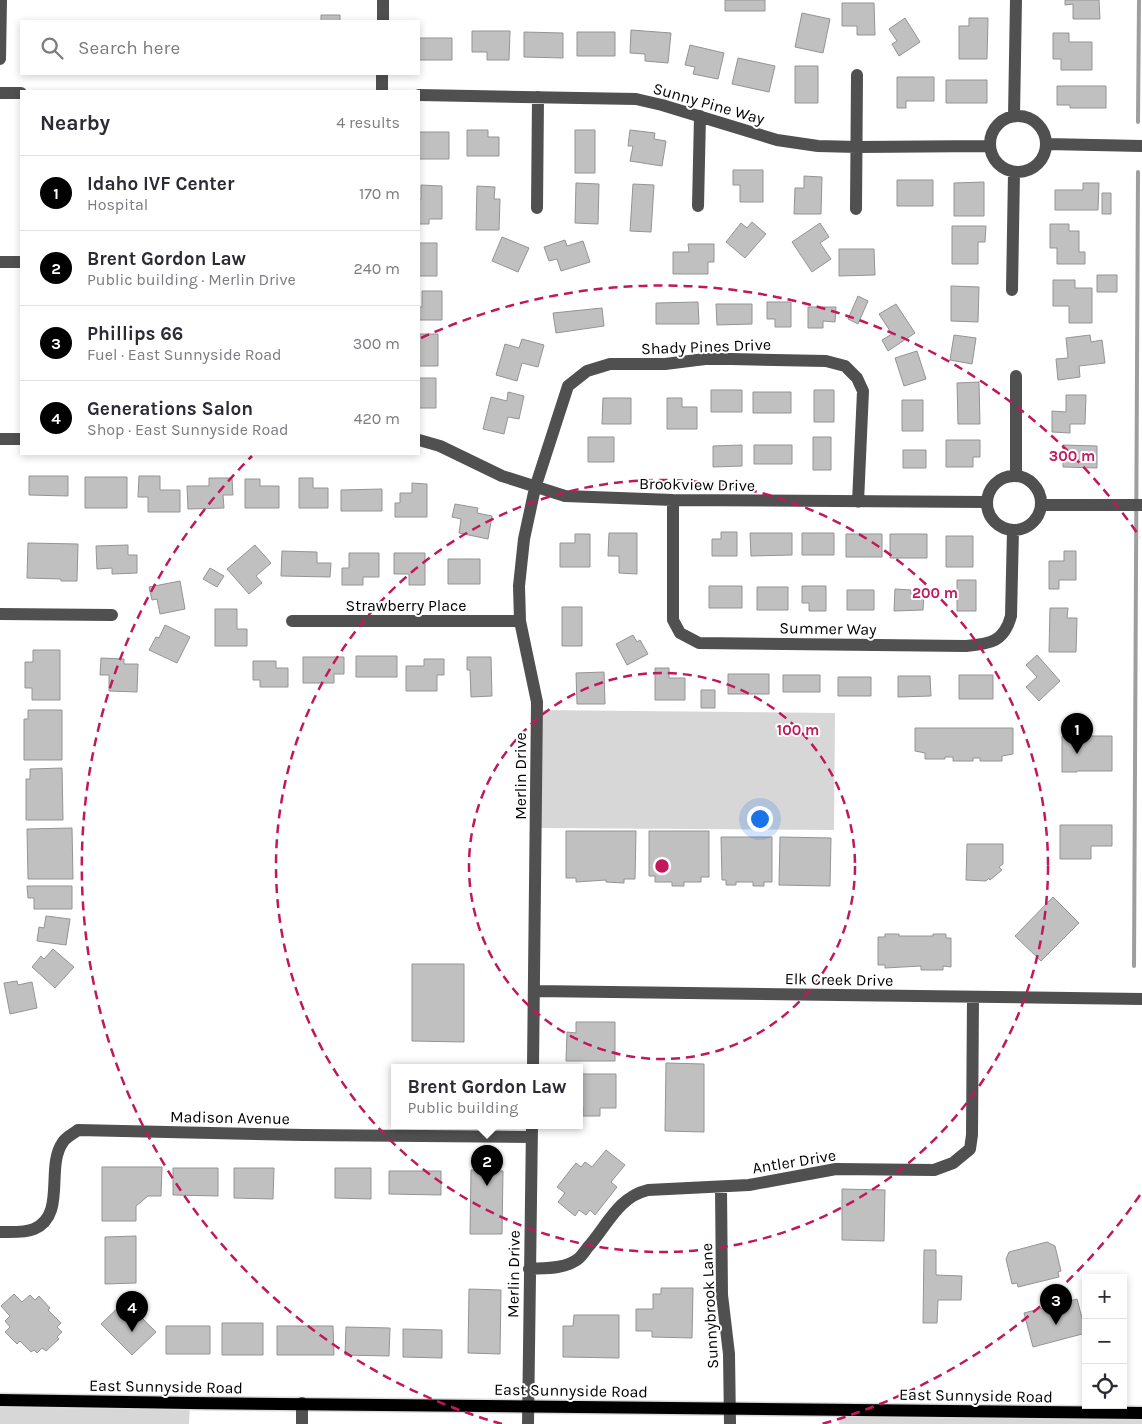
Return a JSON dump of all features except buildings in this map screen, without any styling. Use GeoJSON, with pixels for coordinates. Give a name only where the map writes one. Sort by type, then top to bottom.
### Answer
{"type":"FeatureCollection","features":[{"type":"Feature","properties":{"kind":"main road","name":"East Sunnyside Road"},"geometry":{"type":"LineString","coordinates":[[0,1400],[1142,1413]]}},
{"type":"Feature","properties":{"kind":"street"},"geometry":{"type":"LineString","coordinates":[[0,59],[1,0]]}},
{"type":"Feature","properties":{"kind":"street"},"geometry":{"type":"LineString","coordinates":[[383,0],[383,20]]}},
{"type":"Feature","properties":{"kind":"street"},"geometry":{"type":"LineString","coordinates":[[1014,116],[1016,0]]}},
{"type":"Feature","properties":{"kind":"street"},"geometry":{"type":"LineString","coordinates":[[382,75],[382,90]]}},
{"type":"Feature","properties":{"kind":"street"},"geometry":{"type":"LineString","coordinates":[[856,209],[857,75]]}},
{"type":"Feature","properties":{"kind":"street"},"geometry":{"type":"LineString","coordinates":[[0,93],[20,93]]}},
{"type":"Feature","properties":{"kind":"street","name":"Sunny Pine Way"},"geometry":{"type":"LineString","coordinates":[[420,95],[636,98],[777,140],[818,146],[989,146]]}},
{"type":"Feature","properties":{"kind":"street"},"geometry":{"type":"LineString","coordinates":[[537,208],[538,98]]}},
{"type":"Feature","properties":{"kind":"street"},"geometry":{"type":"LineString","coordinates":[[698,206],[700,116]]}},
{"type":"Feature","properties":{"kind":"street"},"geometry":{"type":"LineString","coordinates":[[1014,116],[1033,120],[1040,126],[1045,135],[1046,144],[1045,154],[1033,169],[1014,173],[1005,170],[997,164],[991,156],[989,146],[990,138],[998,123],[1014,116]]}},
{"type":"Feature","properties":{"kind":"street"},"geometry":{"type":"LineString","coordinates":[[1046,144],[1142,146]]}},
{"type":"Feature","properties":{"kind":"street"},"geometry":{"type":"LineString","coordinates":[[1012,290],[1014,173]]}},
{"type":"Feature","properties":{"kind":"street"},"geometry":{"type":"LineString","coordinates":[[0,262],[20,262]]}},
{"type":"Feature","properties":{"kind":"street","name":"Shady Pines Drive"},"geometry":{"type":"LineString","coordinates":[[535,488],[568,386],[587,371],[610,364],[665,364],[705,359],[826,361],[846,366],[857,378],[863,391],[858,502]]}},
{"type":"Feature","properties":{"kind":"street"},"geometry":{"type":"LineString","coordinates":[[1016,376],[1016,475]]}},
{"type":"Feature","properties":{"kind":"street"},"geometry":{"type":"LineString","coordinates":[[0,438],[20,438]]}},
{"type":"Feature","properties":{"kind":"street","name":"Brookview Drive"},"geometry":{"type":"LineString","coordinates":[[420,440],[440,446],[502,476],[565,496],[673,500],[986,502]]}},
{"type":"Feature","properties":{"kind":"street"},"geometry":{"type":"LineString","coordinates":[[1016,475],[1025,477],[1038,488],[1042,505],[1040,513],[1035,520],[1021,529],[1013,530],[1004,528],[991,518],[986,502],[992,486],[1007,476],[1016,475]]}},
{"type":"Feature","properties":{"kind":"street","name":"Merlin Drive"},"geometry":{"type":"LineString","coordinates":[[533,1064],[537,702],[520,621],[519,586],[524,539],[535,488]]}},
{"type":"Feature","properties":{"kind":"street","name":"Summer Way"},"geometry":{"type":"LineString","coordinates":[[673,500],[674,620],[680,633],[699,643],[966,646],[993,643],[1009,626],[1011,616],[1013,530]]}},
{"type":"Feature","properties":{"kind":"street"},"geometry":{"type":"LineString","coordinates":[[1042,505],[1142,505]]}},
{"type":"Feature","properties":{"kind":"street"},"geometry":{"type":"LineString","coordinates":[[0,614],[112,615]]}},
{"type":"Feature","properties":{"kind":"street","name":"Strawberry Place"},"geometry":{"type":"LineString","coordinates":[[292,620],[520,621]]}},
{"type":"Feature","properties":{"kind":"street","name":"Elk Creek Drive"},"geometry":{"type":"LineString","coordinates":[[535,990],[1142,1000]]}},
{"type":"Feature","properties":{"kind":"street","name":"Antler Drive"},"geometry":{"type":"LineString","coordinates":[[529,1269],[557,1267],[578,1259],[617,1209],[636,1192],[749,1185],[836,1169],[934,1170],[953,1163],[970,1149],[972,1135],[973,998]]}},
{"type":"Feature","properties":{"kind":"street","name":"Madison Avenue"},"geometry":{"type":"LineString","coordinates":[[0,1232],[35,1229],[49,1217],[54,1201],[55,1158],[64,1141],[78,1130],[304,1135],[532,1131]]}},
{"type":"Feature","properties":{"kind":"street","name":"Merlin Drive"},"geometry":{"type":"LineString","coordinates":[[528,1424],[532,1131]]}},
{"type":"Feature","properties":{"kind":"street","name":"Sunnybrook Lane"},"geometry":{"type":"LineString","coordinates":[[721,1187],[722,1295],[728,1354],[730,1424]]}},
{"type":"Feature","properties":{"kind":"street"},"geometry":{"type":"LineString","coordinates":[[302,1403],[302,1424]]}},
{"type":"Feature","properties":{"kind":"shaded area"},"geometry":{"type":"Polygon","coordinates":[[[537,710],[835,713],[834,830],[536,828],[537,710]]]}},
{"type":"Feature","properties":{"kind":"shaded area"},"geometry":{"type":"Polygon","coordinates":[[[0,1400],[190,1403],[189,1424],[0,1424],[0,1400]]]}},
{"type":"Feature","properties":{"kind":"shaded area"},"geometry":{"type":"Polygon","coordinates":[[[840,1409],[1142,1413],[1142,1424],[839,1424],[840,1409]]]}},
{"type":"Feature","properties":{"kind":"waterway"},"geometry":{"type":"LineString","coordinates":[[1138,122],[1139,0]]}},
{"type":"Feature","properties":{"kind":"waterway"},"geometry":{"type":"LineString","coordinates":[[1134,966],[1138,172]]}},
{"type":"Feature","properties":{"kind":"place","name":"Idaho IVF Center"},"geometry":{"type":"Point","coordinates":[1077,754]}},
{"type":"Feature","properties":{"kind":"place","name":"Brent Gordon Law"},"geometry":{"type":"Point","coordinates":[487,1186]}},
{"type":"Feature","properties":{"kind":"place","name":"Phillips 66"},"geometry":{"type":"Point","coordinates":[1056,1325]}},
{"type":"Feature","properties":{"kind":"place","name":"Generations Salon"},"geometry":{"type":"Point","coordinates":[132,1332]}}]}
